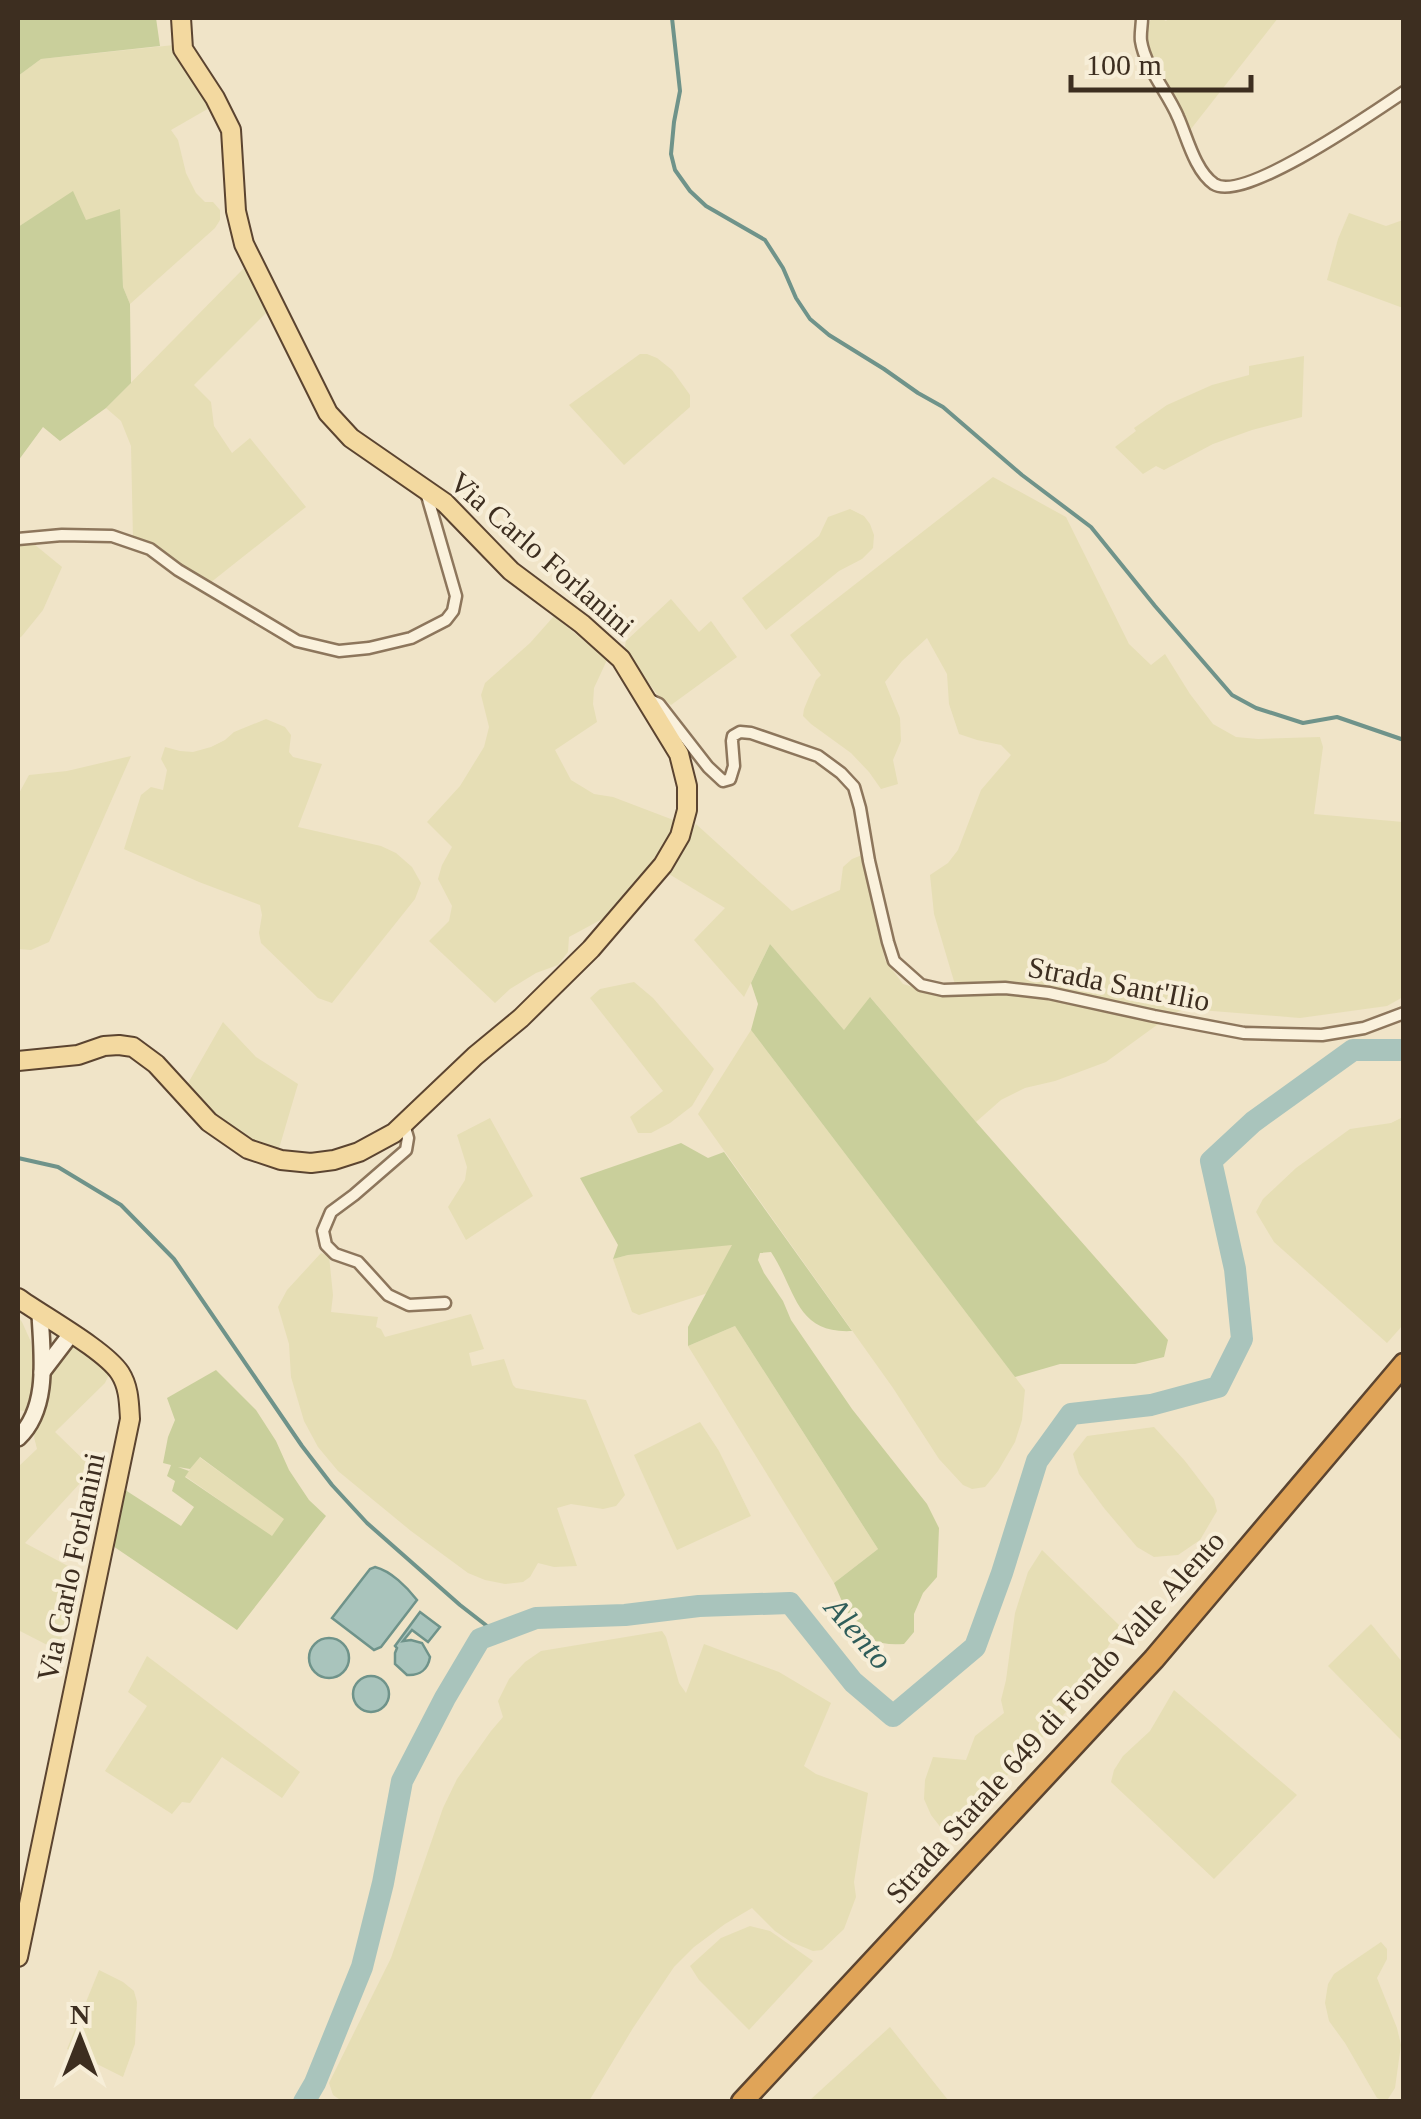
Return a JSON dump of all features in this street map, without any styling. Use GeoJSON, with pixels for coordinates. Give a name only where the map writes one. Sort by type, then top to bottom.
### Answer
{"type":"FeatureCollection","features":[{"type":"Feature","properties":{"kind":"highway","name":"Strada Statale 649 di Fondo Valle Alento"},"geometry":{"type":"LineString","coordinates":[[742,2102],[1154,1659],[1404,1364]]}},
{"type":"Feature","properties":{"kind":"main road","name":"Via Carlo Forlanini"},"geometry":{"type":"LineString","coordinates":[[18,1062],[78,1055],[104,1046],[133,1046],[156,1064],[209,1122],[248,1149],[281,1160],[312,1163],[359,1152],[394,1133],[521,1018],[590,949],[672,851],[684,823],[687,786],[676,746],[621,659],[512,571],[444,502],[350,438],[328,413],[244,244],[236,211],[231,130],[183,48],[181,18]]}},
{"type":"Feature","properties":{"kind":"main road","name":"Via Carlo Forlanini"},"geometry":{"type":"LineString","coordinates":[[18,1298],[107,1357],[128,1391],[130,1419],[18,1957]]}},
{"type":"Feature","properties":{"kind":"main road"},"geometry":{"type":"LineString","coordinates":[[18,1438],[36,1410],[42,1372],[40,1314]]}},
{"type":"Feature","properties":{"kind":"main road"},"geometry":{"type":"LineString","coordinates":[[42,1372],[70,1334]]}},
{"type":"Feature","properties":{"kind":"street"},"geometry":{"type":"LineString","coordinates":[[1142,18],[1141,42],[1198,164],[1211,182],[1224,189],[1250,183],[1342,134],[1404,92]]}},
{"type":"Feature","properties":{"kind":"street"},"geometry":{"type":"LineString","coordinates":[[18,539],[112,536],[150,550],[297,641],[339,651],[368,648],[411,638],[446,620],[453,610],[456,596],[426,490]]}},
{"type":"Feature","properties":{"kind":"street","name":"Strada Sant'Ilio"},"geometry":{"type":"LineString","coordinates":[[647,699],[659,704],[723,781],[730,780],[734,772],[732,741],[740,732],[818,756],[841,773],[854,787],[860,808],[894,961],[921,986],[1049,993],[1259,1034],[1322,1035],[1364,1028],[1404,1014]]}},
{"type":"Feature","properties":{"kind":"street"},"geometry":{"type":"LineString","coordinates":[[404,1124],[406,1150],[331,1212],[323,1231],[326,1245],[335,1254],[358,1262],[388,1296],[409,1306],[445,1303]]}},
{"type":"Feature","properties":{"kind":"shaded area"},"geometry":{"type":"Polygon","coordinates":[[[1152,18],[1278,18],[1187,134],[1140,36],[1152,18]]]}},
{"type":"Feature","properties":{"kind":"shaded area"},"geometry":{"type":"Polygon","coordinates":[[[174,45],[211,107],[171,130],[196,193],[205,202],[213,202],[220,210],[220,220],[130,304],[123,287],[121,251],[85,221],[73,192],[18,227],[18,76],[41,59],[174,45]]]}},
{"type":"Feature","properties":{"kind":"shaded area"},"geometry":{"type":"Polygon","coordinates":[[[1349,213],[1386,226],[1403,220],[1403,308],[1327,280],[1349,213]]]}},
{"type":"Feature","properties":{"kind":"shaded area"},"geometry":{"type":"Polygon","coordinates":[[[247,265],[270,309],[194,385],[211,402],[214,426],[232,453],[250,438],[306,507],[210,583],[133,539],[131,446],[121,421],[106,408],[247,265]]]}},
{"type":"Feature","properties":{"kind":"shaded area"},"geometry":{"type":"Polygon","coordinates":[[[640,354],[657,358],[672,370],[690,395],[690,407],[624,465],[569,405],[640,354]]]}},
{"type":"Feature","properties":{"kind":"shaded area"},"geometry":{"type":"Polygon","coordinates":[[[1304,356],[1302,417],[1252,430],[1213,444],[1164,470],[1156,466],[1143,474],[1115,447],[1167,405],[1212,385],[1249,375],[1249,366],[1304,356]]]}},
{"type":"Feature","properties":{"kind":"shaded area"},"geometry":{"type":"Polygon","coordinates":[[[993,477],[1066,517],[1129,644],[1151,665],[1165,654],[1213,724],[1236,737],[1320,737],[1323,747],[1314,814],[1403,822],[1403,997],[1387,1006],[1300,1018],[1187,1009],[1174,1013],[956,988],[934,914],[930,875],[948,863],[958,850],[981,790],[1011,755],[1001,745],[959,734],[949,704],[947,674],[927,638],[885,682],[900,718],[901,741],[893,760],[898,784],[881,789],[851,753],[803,716],[821,675],[790,635],[993,477]]]}},
{"type":"Feature","properties":{"kind":"shaded area"},"geometry":{"type":"Polygon","coordinates":[[[850,509],[870,524],[873,548],[766,630],[742,598],[819,536],[828,517],[850,509]]]}},
{"type":"Feature","properties":{"kind":"shaded area"},"geometry":{"type":"Polygon","coordinates":[[[29,540],[62,567],[43,610],[18,639],[18,549],[22,541],[29,540]]]}},
{"type":"Feature","properties":{"kind":"shaded area"},"geometry":{"type":"Polygon","coordinates":[[[671,599],[699,632],[711,621],[737,657],[671,705],[657,694],[624,651],[626,641],[671,599]]]}},
{"type":"Feature","properties":{"kind":"shaded area"},"geometry":{"type":"Polygon","coordinates":[[[554,616],[607,660],[594,688],[597,722],[555,750],[571,780],[594,794],[613,797],[676,821],[663,850],[606,917],[569,937],[568,952],[558,965],[536,973],[495,1003],[429,941],[449,921],[452,906],[438,879],[452,847],[427,822],[460,786],[484,747],[489,727],[481,695],[485,683],[554,616]]]}},
{"type":"Feature","properties":{"kind":"shaded area"},"geometry":{"type":"Polygon","coordinates":[[[266,719],[285,727],[291,735],[289,752],[293,757],[322,764],[298,827],[381,846],[412,867],[421,883],[415,899],[332,1003],[318,998],[261,943],[260,905],[124,849],[141,795],[151,787],[163,790],[167,770],[161,759],[165,747],[193,752],[266,719]]]}},
{"type":"Feature","properties":{"kind":"shaded area"},"geometry":{"type":"Polygon","coordinates":[[[131,756],[49,942],[31,950],[18,949],[18,795],[29,775],[67,771],[131,756]]]}},
{"type":"Feature","properties":{"kind":"shaded area"},"geometry":{"type":"Polygon","coordinates":[[[696,824],[792,911],[840,890],[843,867],[862,855],[885,960],[903,984],[941,995],[999,992],[1047,997],[1161,1022],[1106,1062],[1025,1088],[1001,1100],[976,1122],[871,998],[844,1030],[770,944],[744,997],[694,940],[725,908],[664,871],[696,824]]]}},
{"type":"Feature","properties":{"kind":"shaded area"},"geometry":{"type":"Polygon","coordinates":[[[634,982],[653,998],[714,1069],[692,1106],[651,1133],[638,1133],[630,1117],[663,1091],[590,998],[600,989],[634,982]]]}},
{"type":"Feature","properties":{"kind":"shaded area"},"geometry":{"type":"Polygon","coordinates":[[[223,1022],[256,1057],[298,1084],[278,1152],[257,1145],[223,1123],[187,1085],[223,1022]]]}},
{"type":"Feature","properties":{"kind":"shaded area"},"geometry":{"type":"Polygon","coordinates":[[[751,1030],[1025,1390],[1015,1442],[985,1487],[972,1489],[963,1485],[939,1459],[698,1114],[751,1030]]]}},
{"type":"Feature","properties":{"kind":"shaded area"},"geometry":{"type":"Polygon","coordinates":[[[1403,1117],[1403,1325],[1387,1343],[1274,1242],[1256,1212],[1263,1199],[1296,1168],[1350,1129],[1391,1123],[1403,1117]]]}},
{"type":"Feature","properties":{"kind":"shaded area"},"geometry":{"type":"Polygon","coordinates":[[[490,1118],[533,1196],[466,1240],[448,1207],[465,1180],[467,1167],[457,1135],[490,1118]]]}},
{"type":"Feature","properties":{"kind":"shaded area"},"geometry":{"type":"Polygon","coordinates":[[[733,1244],[708,1293],[639,1315],[632,1312],[613,1259],[733,1244]]]}},
{"type":"Feature","properties":{"kind":"shaded area"},"geometry":{"type":"Polygon","coordinates":[[[321,1253],[329,1256],[331,1312],[378,1317],[376,1327],[385,1337],[471,1314],[484,1349],[469,1353],[472,1366],[504,1359],[516,1388],[586,1400],[625,1495],[616,1506],[603,1509],[571,1504],[557,1508],[577,1566],[538,1563],[523,1582],[505,1584],[468,1573],[338,1471],[318,1447],[304,1421],[291,1377],[289,1344],[278,1307],[287,1290],[321,1253]]]}},
{"type":"Feature","properties":{"kind":"shaded area"},"geometry":{"type":"Polygon","coordinates":[[[18,1317],[31,1342],[35,1386],[25,1411],[18,1410],[18,1317]]]}},
{"type":"Feature","properties":{"kind":"shaded area"},"geometry":{"type":"Polygon","coordinates":[[[735,1326],[878,1549],[834,1583],[688,1346],[735,1326]]]}},
{"type":"Feature","properties":{"kind":"shaded area"},"geometry":{"type":"Polygon","coordinates":[[[72,1346],[92,1355],[109,1375],[55,1432],[93,1469],[25,1543],[79,1572],[59,1651],[18,1630],[18,1467],[37,1449],[34,1437],[46,1378],[72,1346]]]}},
{"type":"Feature","properties":{"kind":"shaded area"},"geometry":{"type":"Polygon","coordinates":[[[700,1422],[751,1516],[677,1550],[634,1455],[700,1422]]]}},
{"type":"Feature","properties":{"kind":"shaded area"},"geometry":{"type":"Polygon","coordinates":[[[1154,1427],[1214,1499],[1217,1511],[1200,1540],[1178,1555],[1154,1557],[1137,1547],[1079,1474],[1073,1454],[1087,1436],[1154,1427]]]}},
{"type":"Feature","properties":{"kind":"shaded area"},"geometry":{"type":"Polygon","coordinates":[[[199,1457],[285,1519],[272,1537],[185,1476],[199,1457]]]}},
{"type":"Feature","properties":{"kind":"shaded area"},"geometry":{"type":"Polygon","coordinates":[[[1042,1550],[1120,1626],[1077,1700],[949,1838],[924,1799],[925,1780],[933,1757],[966,1760],[975,1736],[1004,1713],[1001,1700],[1015,1613],[1028,1572],[1042,1550]]]}},
{"type":"Feature","properties":{"kind":"shaded area"},"geometry":{"type":"Polygon","coordinates":[[[1371,1624],[1403,1663],[1403,1742],[1328,1666],[1371,1624]]]}},
{"type":"Feature","properties":{"kind":"shaded area"},"geometry":{"type":"Polygon","coordinates":[[[662,1631],[686,1693],[704,1644],[779,1672],[831,1703],[804,1766],[868,1793],[854,1882],[856,1897],[844,1929],[822,1950],[813,1951],[775,1931],[752,1908],[725,1924],[674,1967],[589,2101],[342,2101],[333,2095],[329,2083],[391,1958],[443,1808],[457,1779],[503,1717],[498,1701],[509,1679],[541,1651],[662,1631]]]}},
{"type":"Feature","properties":{"kind":"shaded area"},"geometry":{"type":"Polygon","coordinates":[[[147,1656],[300,1772],[282,1798],[222,1757],[190,1803],[182,1802],[172,1814],[105,1771],[147,1706],[128,1692],[147,1656]]]}},
{"type":"Feature","properties":{"kind":"shaded area"},"geometry":{"type":"Polygon","coordinates":[[[1174,1690],[1297,1795],[1214,1879],[1111,1782],[1123,1756],[1150,1731],[1174,1690]]]}},
{"type":"Feature","properties":{"kind":"shaded area"},"geometry":{"type":"Polygon","coordinates":[[[750,1926],[770,1931],[813,1961],[749,2030],[690,1966],[721,1938],[750,1926]]]}},
{"type":"Feature","properties":{"kind":"shaded area"},"geometry":{"type":"Polygon","coordinates":[[[1381,1942],[1387,1949],[1387,1959],[1377,1978],[1401,2045],[1395,2088],[1386,2102],[1377,2098],[1329,2021],[1325,2003],[1334,1974],[1381,1942]]]}},
{"type":"Feature","properties":{"kind":"shaded area"},"geometry":{"type":"Polygon","coordinates":[[[99,1970],[134,1991],[137,2002],[135,2044],[123,2077],[67,2049],[99,1970]]]}},
{"type":"Feature","properties":{"kind":"shaded area"},"geometry":{"type":"Polygon","coordinates":[[[890,2027],[948,2100],[810,2100],[890,2027]]]}},
{"type":"Feature","properties":{"kind":"green space"},"geometry":{"type":"Polygon","coordinates":[[[18,18],[156,18],[160,46],[41,59],[18,76],[18,18]]]}},
{"type":"Feature","properties":{"kind":"green space"},"geometry":{"type":"Polygon","coordinates":[[[73,191],[86,220],[120,209],[123,287],[130,304],[131,383],[106,408],[60,441],[43,427],[18,461],[18,227],[73,191]]]}},
{"type":"Feature","properties":{"kind":"green space"},"geometry":{"type":"Polygon","coordinates":[[[770,944],[844,1030],[870,997],[1168,1340],[1164,1357],[1135,1364],[1060,1364],[1015,1377],[751,1030],[758,1004],[751,983],[770,944]]]}},
{"type":"Feature","properties":{"kind":"green space"},"geometry":{"type":"Polygon","coordinates":[[[681,1143],[708,1158],[724,1152],[852,1331],[833,1330],[808,1317],[771,1252],[760,1253],[758,1260],[764,1273],[791,1320],[852,1409],[927,1504],[939,1528],[937,1577],[923,1593],[914,1614],[914,1632],[904,1644],[888,1644],[866,1636],[845,1608],[834,1583],[878,1549],[735,1326],[688,1346],[688,1327],[732,1245],[613,1259],[618,1245],[580,1178],[681,1143]]]}},
{"type":"Feature","properties":{"kind":"green space"},"geometry":{"type":"Polygon","coordinates":[[[216,1370],[256,1410],[289,1470],[309,1500],[326,1516],[237,1630],[107,1542],[119,1486],[181,1526],[194,1507],[172,1491],[175,1481],[167,1476],[171,1465],[163,1463],[175,1420],[167,1398],[216,1370]],[[200,1457],[190,1469],[178,1467],[189,1471],[185,1477],[272,1536],[284,1519],[200,1457]]]}},
{"type":"Feature","properties":{"kind":"water"},"geometry":{"type":"Polygon","coordinates":[[[375,1567],[398,1580],[417,1600],[381,1647],[374,1650],[332,1618],[375,1567]]]}},
{"type":"Feature","properties":{"kind":"water"},"geometry":{"type":"Polygon","coordinates":[[[420,1612],[440,1627],[428,1642],[412,1630],[403,1641],[422,1643],[430,1657],[423,1671],[407,1675],[395,1664],[395,1646],[420,1612]]]}},
{"type":"Feature","properties":{"kind":"water"},"geometry":{"type":"Polygon","coordinates":[[[329,1638],[343,1644],[349,1658],[343,1672],[329,1678],[315,1672],[309,1658],[315,1644],[329,1638]]]}},
{"type":"Feature","properties":{"kind":"water"},"geometry":{"type":"Polygon","coordinates":[[[371,1676],[384,1681],[389,1694],[384,1707],[371,1712],[358,1707],[353,1694],[358,1681],[371,1676]]]}},
{"type":"Feature","properties":{"kind":"waterway"},"geometry":{"type":"LineString","coordinates":[[672,18],[680,91],[671,154],[675,170],[706,206],[765,240],[810,319],[943,407],[1022,475],[1091,527],[1232,695],[1256,708],[1303,723],[1337,717],[1404,740]]}},
{"type":"Feature","properties":{"kind":"waterway","name":"Alento"},"geometry":{"type":"LineString","coordinates":[[304,2102],[362,1967],[402,1781],[480,1639],[536,1618],[790,1603],[853,1682],[893,1716],[975,1647],[1037,1461],[1071,1414],[1151,1405],[1218,1387],[1242,1339],[1235,1269],[1211,1161],[1253,1122],[1353,1050],[1404,1050]]}},
{"type":"Feature","properties":{"kind":"waterway"},"geometry":{"type":"LineString","coordinates":[[18,1158],[58,1167],[121,1205],[174,1259],[332,1485],[367,1523],[496,1633]]}}]}
